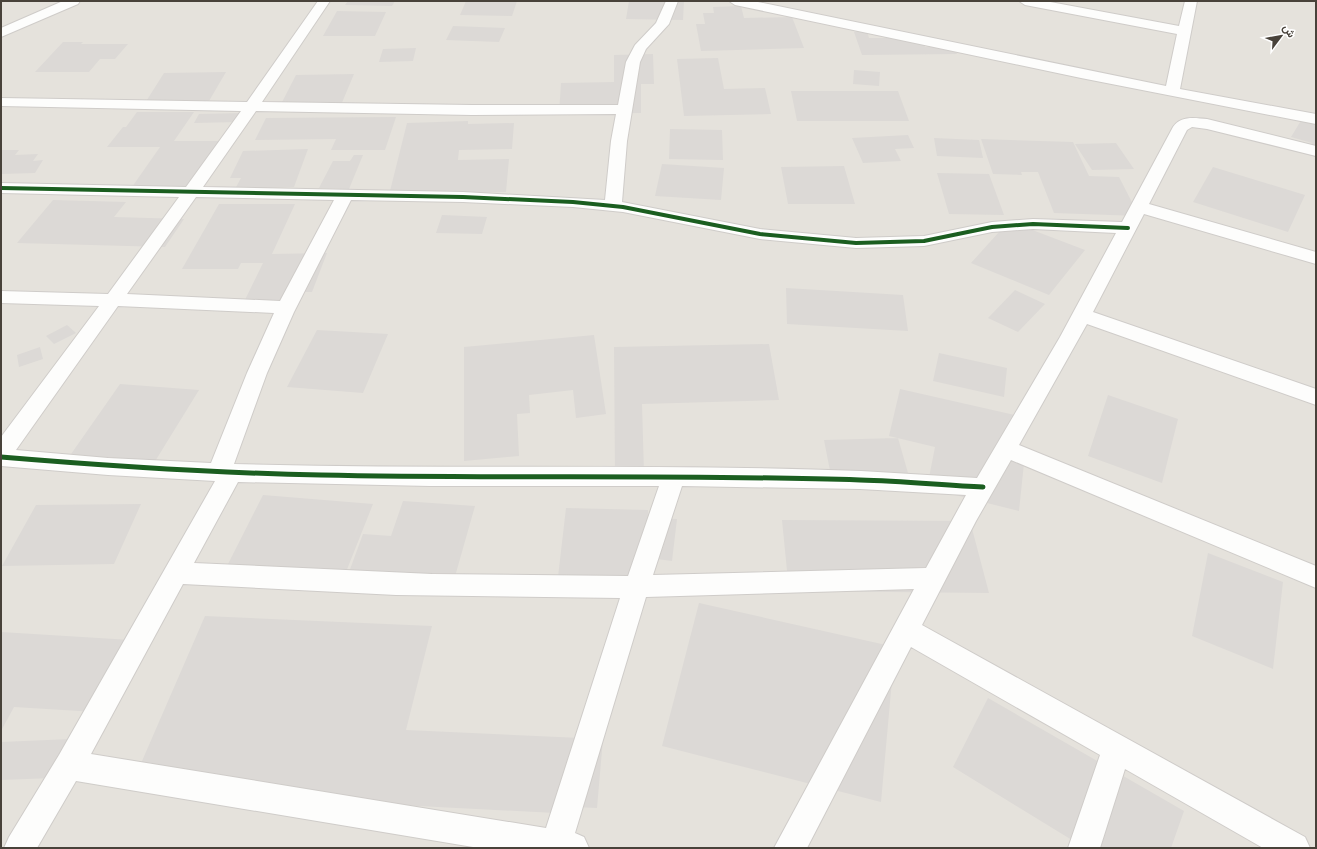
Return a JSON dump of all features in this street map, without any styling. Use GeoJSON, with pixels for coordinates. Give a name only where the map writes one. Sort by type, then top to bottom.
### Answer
{"type":"FeatureCollection","features":[{"type":"Feature","properties":{"kind":"street"},"geometry":{"type":"LineString","coordinates":[[1,33],[74,1]]}},
{"type":"Feature","properties":{"kind":"street"},"geometry":{"type":"LineString","coordinates":[[1,454],[192,192],[253,106],[324,1]]}},
{"type":"Feature","properties":{"kind":"street"},"geometry":{"type":"LineString","coordinates":[[613,206],[619,141],[629,78],[636,54],[662,24],[672,1]]}},
{"type":"Feature","properties":{"kind":"street"},"geometry":{"type":"LineString","coordinates":[[735,1],[1172,92],[1316,119]]}},
{"type":"Feature","properties":{"kind":"street"},"geometry":{"type":"LineString","coordinates":[[1025,1],[1184,31]]}},
{"type":"Feature","properties":{"kind":"street"},"geometry":{"type":"LineString","coordinates":[[1172,92],[1191,1]]}},
{"type":"Feature","properties":{"kind":"street"},"geometry":{"type":"LineString","coordinates":[[1,102],[472,110],[624,109]]}},
{"type":"Feature","properties":{"kind":"street"},"geometry":{"type":"LineString","coordinates":[[790,848],[933,578],[1005,448],[1082,315],[1181,127],[1190,122],[1225,128],[1316,151]]}},
{"type":"Feature","properties":{"kind":"street"},"geometry":{"type":"LineString","coordinates":[[1,188],[463,197],[573,202],[613,206],[760,234],[856,243],[924,241],[992,227],[1026,224],[1128,228]]}},
{"type":"Feature","properties":{"kind":"street"},"geometry":{"type":"LineString","coordinates":[[20,848],[69,765],[176,573],[225,473],[257,373],[286,307],[345,195]]}},
{"type":"Feature","properties":{"kind":"street"},"geometry":{"type":"LineString","coordinates":[[1139,207],[1316,258]]}},
{"type":"Feature","properties":{"kind":"street"},"geometry":{"type":"LineString","coordinates":[[1,297],[286,307]]}},
{"type":"Feature","properties":{"kind":"street"},"geometry":{"type":"LineString","coordinates":[[1082,315],[1316,397]]}},
{"type":"Feature","properties":{"kind":"street"},"geometry":{"type":"LineString","coordinates":[[1005,448],[1316,577]]}},
{"type":"Feature","properties":{"kind":"street"},"geometry":{"type":"LineString","coordinates":[[1,457],[225,473],[438,477],[859,480],[983,487]]}},
{"type":"Feature","properties":{"kind":"street"},"geometry":{"type":"LineString","coordinates":[[69,765],[564,847],[637,586],[673,478]]}},
{"type":"Feature","properties":{"kind":"street"},"geometry":{"type":"LineString","coordinates":[[176,573],[454,586],[637,586],[933,578]]}},
{"type":"Feature","properties":{"kind":"street"},"geometry":{"type":"LineString","coordinates":[[906,630],[1294,848]]}},
{"type":"Feature","properties":{"kind":"street"},"geometry":{"type":"LineString","coordinates":[[1084,848],[1117,749]]}},
{"type":"Feature","properties":{"kind":"shaded area"},"geometry":{"type":"Polygon","coordinates":[[[1,1],[1316,1],[1316,848],[1,848],[1,1]]]}},
{"type":"Feature","properties":{"kind":"building"},"geometry":{"type":"Polygon","coordinates":[[[348,1],[395,1],[392,6],[345,5],[348,1]]]}},
{"type":"Feature","properties":{"kind":"building"},"geometry":{"type":"Polygon","coordinates":[[[466,1],[517,1],[512,16],[460,15],[466,1]]]}},
{"type":"Feature","properties":{"kind":"building"},"geometry":{"type":"Polygon","coordinates":[[[629,1],[684,1],[683,20],[626,19],[629,1]]]}},
{"type":"Feature","properties":{"kind":"building"},"geometry":{"type":"Polygon","coordinates":[[[741,6],[744,18],[792,17],[804,48],[701,51],[696,24],[705,24],[703,13],[714,13],[713,7],[741,6]]]}},
{"type":"Feature","properties":{"kind":"building"},"geometry":{"type":"Polygon","coordinates":[[[337,11],[386,12],[375,36],[323,36],[337,11]]]}},
{"type":"Feature","properties":{"kind":"building"},"geometry":{"type":"Polygon","coordinates":[[[453,26],[505,28],[499,42],[446,40],[453,26]]]}},
{"type":"Feature","properties":{"kind":"building"},"geometry":{"type":"Polygon","coordinates":[[[867,31],[869,38],[921,38],[925,47],[954,47],[957,54],[862,55],[854,32],[867,31]]]}},
{"type":"Feature","properties":{"kind":"building"},"geometry":{"type":"Polygon","coordinates":[[[63,42],[83,42],[81,44],[128,44],[115,59],[100,59],[89,72],[35,72],[63,42]]]}},
{"type":"Feature","properties":{"kind":"building"},"geometry":{"type":"Polygon","coordinates":[[[416,48],[413,61],[379,62],[383,49],[416,48]]]}},
{"type":"Feature","properties":{"kind":"building"},"geometry":{"type":"Polygon","coordinates":[[[653,54],[654,84],[641,84],[641,113],[559,114],[561,83],[614,82],[614,55],[653,54]]]}},
{"type":"Feature","properties":{"kind":"building"},"geometry":{"type":"Polygon","coordinates":[[[718,58],[724,89],[765,88],[771,114],[684,116],[677,59],[718,58]]]}},
{"type":"Feature","properties":{"kind":"building"},"geometry":{"type":"Polygon","coordinates":[[[854,70],[880,72],[879,86],[853,84],[854,70]]]}},
{"type":"Feature","properties":{"kind":"building"},"geometry":{"type":"Polygon","coordinates":[[[226,72],[209,101],[145,103],[164,73],[226,72]]]}},
{"type":"Feature","properties":{"kind":"building"},"geometry":{"type":"Polygon","coordinates":[[[354,74],[341,105],[280,106],[296,75],[354,74]]]}},
{"type":"Feature","properties":{"kind":"building"},"geometry":{"type":"Polygon","coordinates":[[[791,91],[898,91],[909,121],[797,121],[791,91]]]}},
{"type":"Feature","properties":{"kind":"building"},"geometry":{"type":"Polygon","coordinates":[[[137,112],[194,112],[174,141],[231,141],[203,187],[132,187],[160,147],[107,147],[123,127],[126,127],[137,112]]]}},
{"type":"Feature","properties":{"kind":"building"},"geometry":{"type":"Polygon","coordinates":[[[243,113],[238,122],[194,123],[199,114],[243,113]]]}},
{"type":"Feature","properties":{"kind":"building"},"geometry":{"type":"Polygon","coordinates":[[[396,117],[385,150],[331,150],[336,139],[255,140],[266,118],[396,117]]]}},
{"type":"Feature","properties":{"kind":"building"},"geometry":{"type":"Polygon","coordinates":[[[1302,119],[1316,124],[1316,157],[1305,154],[1312,143],[1291,137],[1302,119]]]}},
{"type":"Feature","properties":{"kind":"building"},"geometry":{"type":"Polygon","coordinates":[[[468,121],[468,124],[514,123],[512,149],[459,150],[458,160],[509,159],[506,192],[389,195],[407,123],[468,121]]]}},
{"type":"Feature","properties":{"kind":"building"},"geometry":{"type":"Polygon","coordinates":[[[670,129],[722,130],[723,160],[669,159],[670,129]]]}},
{"type":"Feature","properties":{"kind":"building"},"geometry":{"type":"Polygon","coordinates":[[[908,135],[914,148],[895,149],[901,161],[863,163],[852,138],[908,135]]]}},
{"type":"Feature","properties":{"kind":"building"},"geometry":{"type":"Polygon","coordinates":[[[934,138],[979,140],[983,158],[937,156],[934,138]]]}},
{"type":"Feature","properties":{"kind":"building"},"geometry":{"type":"Polygon","coordinates":[[[981,139],[1073,142],[1089,176],[1119,177],[1139,216],[1054,213],[1038,172],[1021,172],[1022,175],[993,174],[981,139]]]}},
{"type":"Feature","properties":{"kind":"building"},"geometry":{"type":"Polygon","coordinates":[[[1116,143],[1134,169],[1092,170],[1075,144],[1116,143]]]}},
{"type":"Feature","properties":{"kind":"building"},"geometry":{"type":"Polygon","coordinates":[[[308,149],[294,187],[235,189],[241,178],[230,178],[243,151],[308,149]]]}},
{"type":"Feature","properties":{"kind":"building"},"geometry":{"type":"Polygon","coordinates":[[[1,150],[19,150],[15,155],[38,154],[33,161],[43,160],[35,173],[1,174],[1,150]]]}},
{"type":"Feature","properties":{"kind":"building"},"geometry":{"type":"Polygon","coordinates":[[[354,155],[363,155],[349,189],[319,188],[333,161],[350,161],[354,155]]]}},
{"type":"Feature","properties":{"kind":"building"},"geometry":{"type":"Polygon","coordinates":[[[662,164],[724,168],[721,200],[655,196],[662,164]]]}},
{"type":"Feature","properties":{"kind":"building"},"geometry":{"type":"Polygon","coordinates":[[[844,166],[855,204],[788,204],[781,167],[844,166]]]}},
{"type":"Feature","properties":{"kind":"building"},"geometry":{"type":"Polygon","coordinates":[[[1213,167],[1305,195],[1288,232],[1193,202],[1213,167]]]}},
{"type":"Feature","properties":{"kind":"building"},"geometry":{"type":"Polygon","coordinates":[[[937,173],[989,174],[1004,215],[949,214],[937,173]]]}},
{"type":"Feature","properties":{"kind":"building"},"geometry":{"type":"Polygon","coordinates":[[[53,200],[126,202],[114,217],[184,219],[165,247],[17,243],[53,200]]]}},
{"type":"Feature","properties":{"kind":"building"},"geometry":{"type":"Polygon","coordinates":[[[219,204],[295,204],[272,254],[327,253],[312,292],[288,292],[284,302],[244,302],[263,263],[241,263],[238,269],[182,269],[219,204]]]}},
{"type":"Feature","properties":{"kind":"building"},"geometry":{"type":"Polygon","coordinates":[[[442,215],[487,217],[482,234],[436,233],[442,215]]]}},
{"type":"Feature","properties":{"kind":"building"},"geometry":{"type":"Polygon","coordinates":[[[1009,221],[1085,250],[1049,295],[971,263],[1009,221]]]}},
{"type":"Feature","properties":{"kind":"building"},"geometry":{"type":"Polygon","coordinates":[[[786,288],[903,295],[908,331],[787,324],[786,288]]]}},
{"type":"Feature","properties":{"kind":"building"},"geometry":{"type":"Polygon","coordinates":[[[1015,290],[1045,304],[1018,332],[988,318],[1015,290]]]}},
{"type":"Feature","properties":{"kind":"building"},"geometry":{"type":"Polygon","coordinates":[[[67,325],[76,333],[54,344],[46,336],[67,325]]]}},
{"type":"Feature","properties":{"kind":"building"},"geometry":{"type":"Polygon","coordinates":[[[317,330],[388,334],[363,393],[287,387],[317,330]]]}},
{"type":"Feature","properties":{"kind":"building"},"geometry":{"type":"Polygon","coordinates":[[[594,335],[606,414],[576,418],[573,390],[529,395],[530,413],[517,414],[519,456],[464,461],[464,347],[594,335]]]}},
{"type":"Feature","properties":{"kind":"building"},"geometry":{"type":"Polygon","coordinates":[[[769,344],[779,400],[642,404],[644,474],[615,475],[614,347],[769,344]]]}},
{"type":"Feature","properties":{"kind":"building"},"geometry":{"type":"Polygon","coordinates":[[[40,347],[43,359],[19,367],[17,355],[40,347]]]}},
{"type":"Feature","properties":{"kind":"building"},"geometry":{"type":"Polygon","coordinates":[[[939,353],[1007,368],[1004,397],[933,381],[939,353]]]}},
{"type":"Feature","properties":{"kind":"building"},"geometry":{"type":"Polygon","coordinates":[[[120,384],[199,390],[154,463],[69,457],[120,384]]]}},
{"type":"Feature","properties":{"kind":"building"},"geometry":{"type":"Polygon","coordinates":[[[900,389],[1023,417],[1018,461],[1024,463],[1019,511],[927,488],[935,447],[889,436],[900,389]]]}},
{"type":"Feature","properties":{"kind":"building"},"geometry":{"type":"Polygon","coordinates":[[[1108,395],[1178,419],[1162,483],[1088,456],[1108,395]]]}},
{"type":"Feature","properties":{"kind":"building"},"geometry":{"type":"Polygon","coordinates":[[[898,438],[910,480],[832,481],[824,440],[898,438]]]}},
{"type":"Feature","properties":{"kind":"building"},"geometry":{"type":"Polygon","coordinates":[[[263,495],[373,504],[344,577],[227,566],[263,495]]]}},
{"type":"Feature","properties":{"kind":"building"},"geometry":{"type":"Polygon","coordinates":[[[403,501],[475,506],[454,580],[349,572],[363,534],[391,536],[403,501]]]}},
{"type":"Feature","properties":{"kind":"building"},"geometry":{"type":"Polygon","coordinates":[[[141,504],[114,564],[2,566],[36,505],[141,504]]]}},
{"type":"Feature","properties":{"kind":"building"},"geometry":{"type":"Polygon","coordinates":[[[566,508],[648,510],[646,580],[558,577],[566,508]]]}},
{"type":"Feature","properties":{"kind":"building"},"geometry":{"type":"Polygon","coordinates":[[[654,518],[677,519],[672,561],[649,558],[654,518]]]}},
{"type":"Feature","properties":{"kind":"building"},"geometry":{"type":"Polygon","coordinates":[[[782,520],[970,521],[989,593],[789,591],[782,520]]]}},
{"type":"Feature","properties":{"kind":"building"},"geometry":{"type":"Polygon","coordinates":[[[1208,553],[1283,582],[1273,669],[1192,636],[1208,553]]]}},
{"type":"Feature","properties":{"kind":"building"},"geometry":{"type":"Polygon","coordinates":[[[699,603],[895,647],[881,802],[662,746],[699,603]]]}},
{"type":"Feature","properties":{"kind":"building"},"geometry":{"type":"Polygon","coordinates":[[[205,616],[432,626],[406,730],[603,739],[597,808],[575,807],[574,814],[129,791],[205,616]]]}},
{"type":"Feature","properties":{"kind":"building"},"geometry":{"type":"Polygon","coordinates":[[[1,632],[147,641],[112,713],[14,707],[1,731],[1,632]]]}},
{"type":"Feature","properties":{"kind":"building"},"geometry":{"type":"Polygon","coordinates":[[[988,698],[1184,811],[1171,848],[1085,848],[953,767],[988,698]]]}},
{"type":"Feature","properties":{"kind":"building"},"geometry":{"type":"Polygon","coordinates":[[[94,738],[79,777],[1,780],[1,742],[94,738]]]}},
{"type":"Feature","properties":{"kind":"cycle path"},"geometry":{"type":"LineString","coordinates":[[1,188],[463,197],[573,202],[623,207],[760,234],[856,243],[924,241],[992,227],[1033,224],[1128,228]]}},
{"type":"Feature","properties":{"kind":"cycle path"},"geometry":{"type":"LineString","coordinates":[[1,457],[108,467],[322,476],[752,478],[860,480],[983,487]]}}]}
